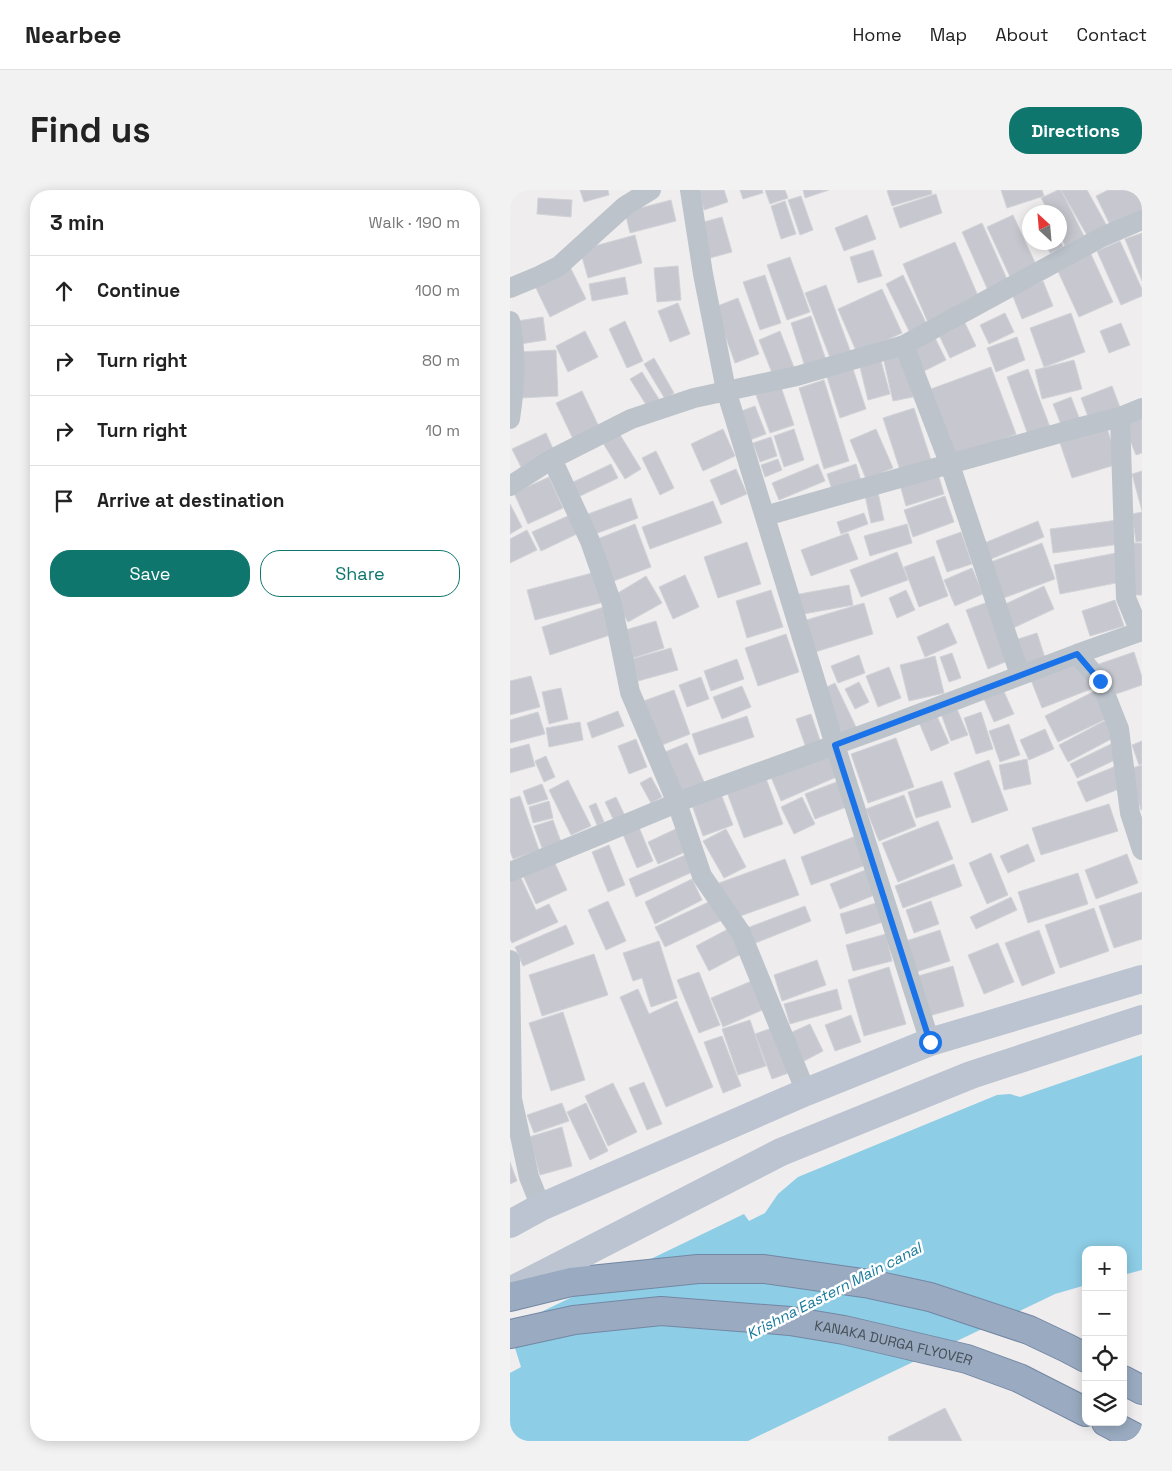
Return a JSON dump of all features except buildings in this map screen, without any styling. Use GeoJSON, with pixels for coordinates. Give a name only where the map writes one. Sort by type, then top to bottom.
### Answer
{"type":"FeatureCollection","features":[{"type":"Feature","properties":{"kind":"highway"},"geometry":{"type":"LineString","coordinates":[[510,1297],[572,1282],[698,1269],[764,1269],[870,1284],[930,1297],[1029,1330],[1082,1356]]}},
{"type":"Feature","properties":{"kind":"highway","name":"KANAKA DURGA FLYOVER"},"geometry":{"type":"LineString","coordinates":[[510,1334],[574,1320],[661,1311],[790,1321],[844,1330],[967,1359],[1019,1378],[1082,1410]]}},
{"type":"Feature","properties":{"kind":"highway"},"geometry":{"type":"LineString","coordinates":[[1125,1381],[1142,1390]]}},
{"type":"Feature","properties":{"kind":"highway"},"geometry":{"type":"LineString","coordinates":[[1114,1426],[1142,1440]]}},
{"type":"Feature","properties":{"kind":"main road"},"geometry":{"type":"LineString","coordinates":[[510,1224],[541,1208],[806,1092],[930,1042],[1142,979]]}},
{"type":"Feature","properties":{"kind":"main road"},"geometry":{"type":"LineString","coordinates":[[510,1291],[781,1152],[971,1075],[1142,1019]]}},
{"type":"Feature","properties":{"kind":"street"},"geometry":{"type":"LineString","coordinates":[[510,288],[559,266],[625,206],[651,190]]}},
{"type":"Feature","properties":{"kind":"street"},"geometry":{"type":"LineString","coordinates":[[690,190],[702,274],[726,390],[835,745],[930,1042]]}},
{"type":"Feature","properties":{"kind":"street"},"geometry":{"type":"LineString","coordinates":[[512,479],[631,419],[694,398],[797,376],[904,345],[1102,237],[1142,220]]}},
{"type":"Feature","properties":{"kind":"street"},"geometry":{"type":"LineString","coordinates":[[510,321],[514,345],[514,394],[510,419]]}},
{"type":"Feature","properties":{"kind":"street"},"geometry":{"type":"LineString","coordinates":[[904,345],[950,465],[1020,675]]}},
{"type":"Feature","properties":{"kind":"street"},"geometry":{"type":"LineString","coordinates":[[765,516],[1120,417],[1142,408]]}},
{"type":"Feature","properties":{"kind":"street"},"geometry":{"type":"LineString","coordinates":[[510,872],[677,803],[1141,632],[1126,598],[1120,417]]}},
{"type":"Feature","properties":{"kind":"street"},"geometry":{"type":"LineString","coordinates":[[552,459],[590,541],[612,604],[630,692],[677,803],[702,876],[741,933],[806,1092]]}},
{"type":"Feature","properties":{"kind":"street"},"geometry":{"type":"LineString","coordinates":[[1077,654],[1100,681],[1119,729],[1130,813],[1142,850]]}},
{"type":"Feature","properties":{"kind":"street"},"geometry":{"type":"LineString","coordinates":[[510,960],[512,1099],[529,1177],[541,1208]]}},
{"type":"Feature","properties":{"kind":"water","name":"Krishna Eastern Main canal"},"geometry":{"type":"Polygon","coordinates":[[[1142,1055],[1142,1270],[1127,1274],[1127,1246],[1082,1246],[1082,1286],[1055,1294],[748,1441],[510,1441],[510,1373],[521,1367],[510,1327],[744,1214],[749,1221],[765,1213],[778,1194],[798,1177],[997,1095],[1010,1094],[1020,1097],[1142,1055]]]}},
{"type":"Feature","properties":{"kind":"route"},"geometry":{"type":"LineString","coordinates":[[930,1042],[835,745],[1077,654],[1100,681]]}}]}
